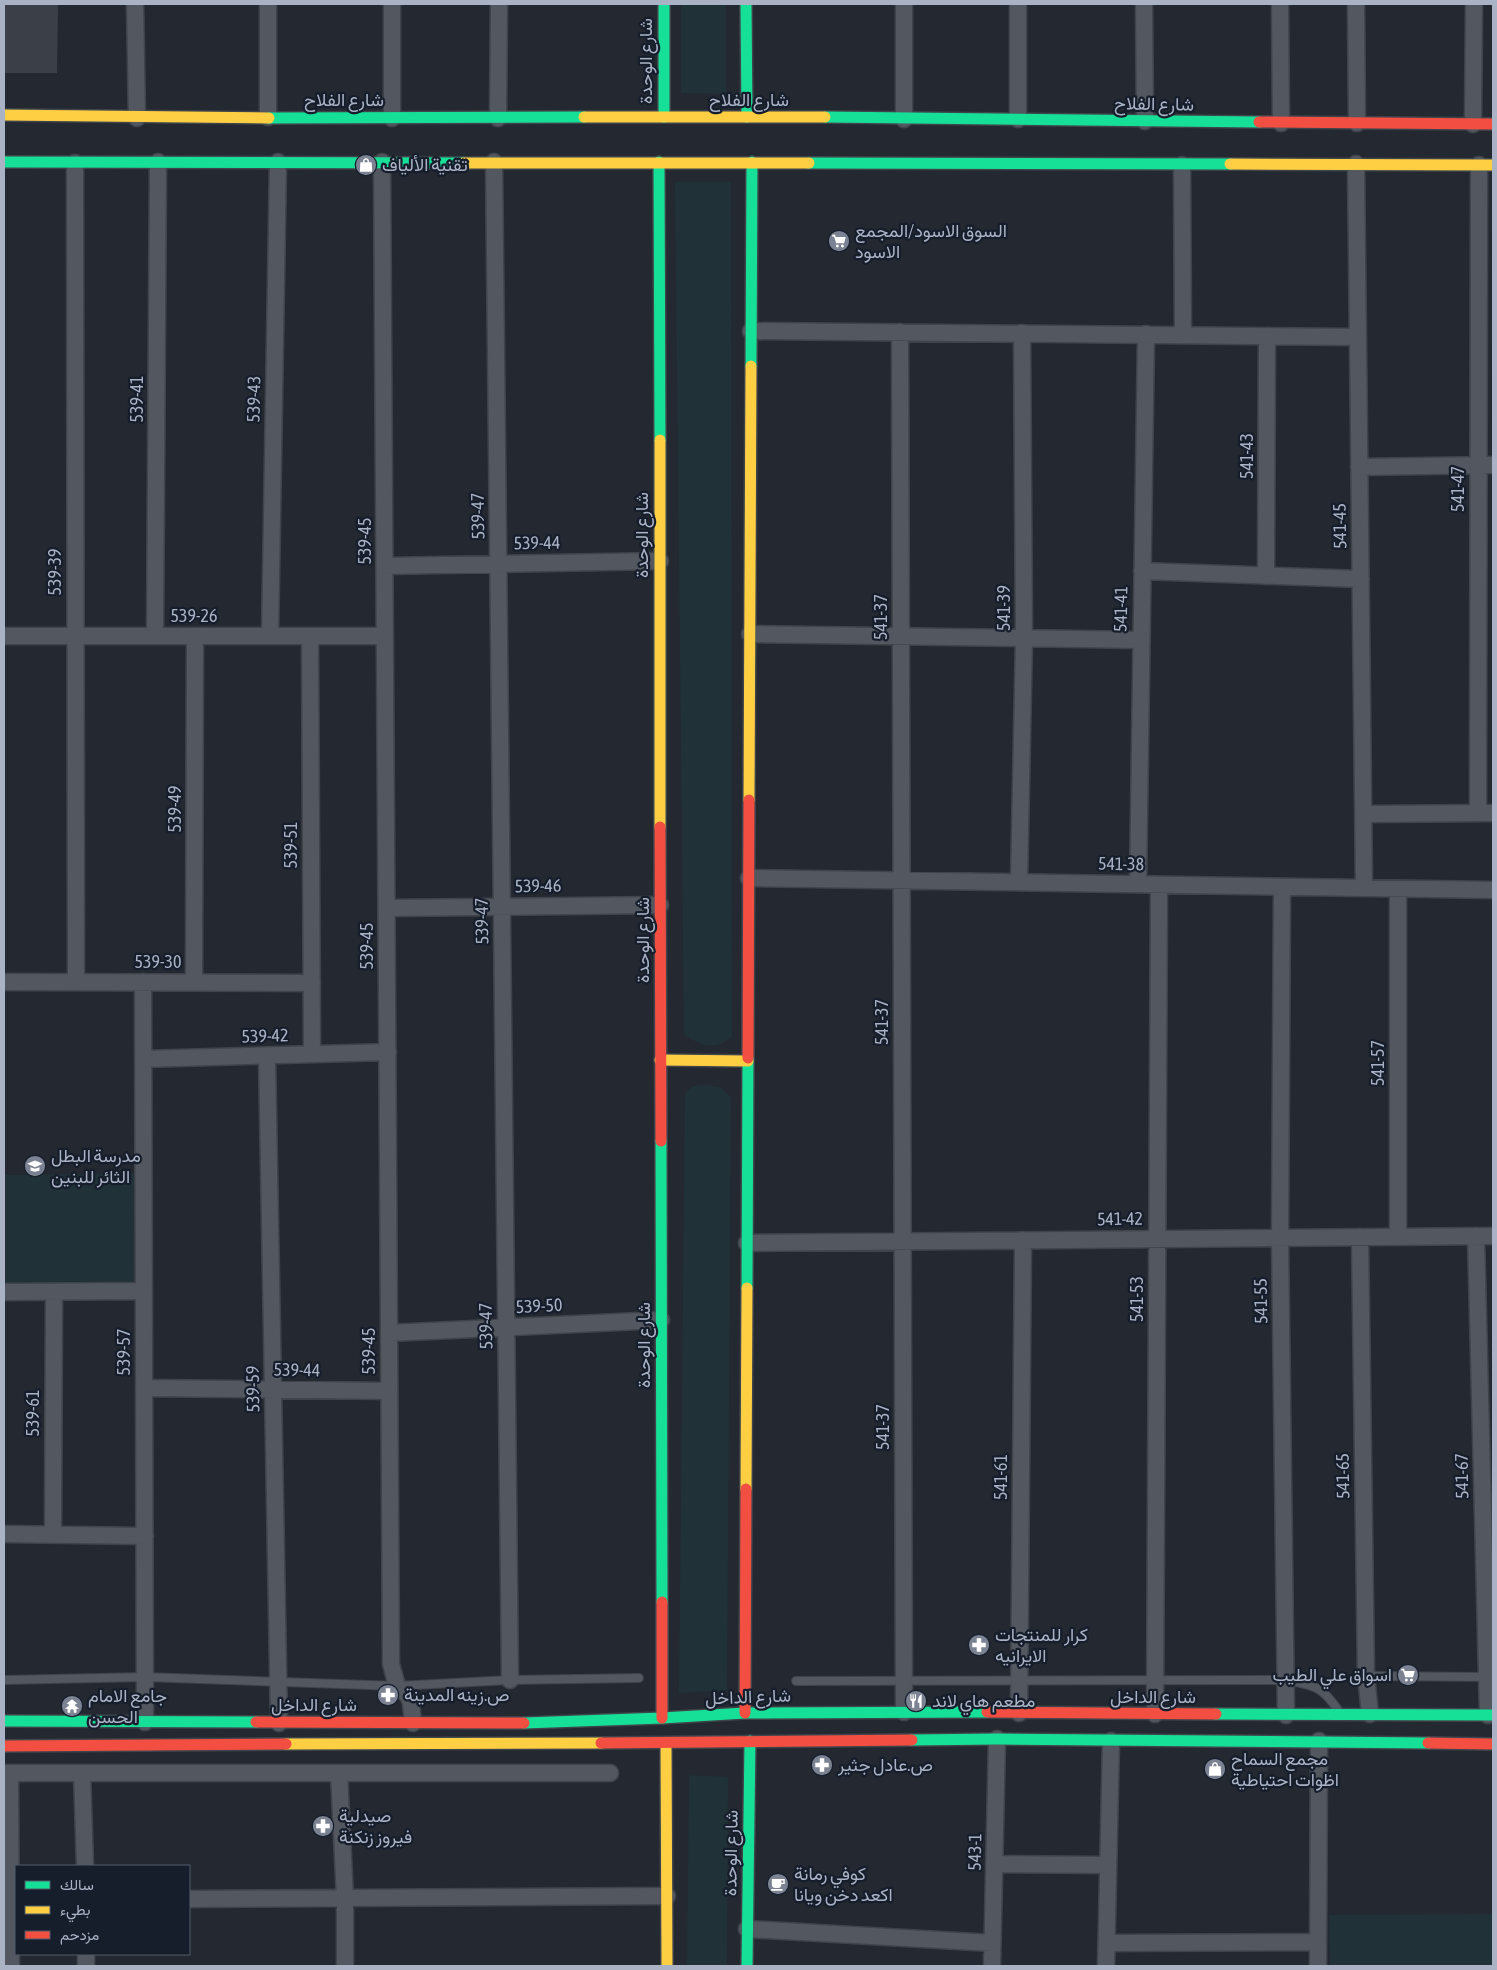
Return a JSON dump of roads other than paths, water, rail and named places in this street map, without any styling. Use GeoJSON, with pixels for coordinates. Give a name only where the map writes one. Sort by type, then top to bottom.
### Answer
{"type":"FeatureCollection","features":[{"type":"Feature","properties":{"kind":"main road","name":"شارع الوحدة"},"geometry":{"type":"LineString","coordinates":[[664,4],[664,117]]}},
{"type":"Feature","properties":{"kind":"main road"},"geometry":{"type":"LineString","coordinates":[[746,4],[748,117]]}},
{"type":"Feature","properties":{"kind":"main road","name":"شارع الفلاح"},"geometry":{"type":"LineString","coordinates":[[4,115],[137,118],[748,117],[1493,124]]}},
{"type":"Feature","properties":{"kind":"main road"},"geometry":{"type":"LineString","coordinates":[[4,162],[752,162],[1486,165]]}},
{"type":"Feature","properties":{"kind":"main road","name":"شارع الوحدة"},"geometry":{"type":"LineString","coordinates":[[659,162],[662,1718]]}},
{"type":"Feature","properties":{"kind":"main road"},"geometry":{"type":"LineString","coordinates":[[745,1713],[752,162]]}},
{"type":"Feature","properties":{"kind":"main road"},"geometry":{"type":"LineString","coordinates":[[660,1060],[748,1061]]}},
{"type":"Feature","properties":{"kind":"main road","name":"شارع الداخل"},"geometry":{"type":"LineString","coordinates":[[4,1721],[513,1722],[662,1718],[745,1713],[904,1712],[1490,1715]]}},
{"type":"Feature","properties":{"kind":"main road"},"geometry":{"type":"LineString","coordinates":[[4,1746],[81,1744],[666,1743],[997,1739],[1493,1744]]}},
{"type":"Feature","properties":{"kind":"main road","name":"شارع الوحدة"},"geometry":{"type":"LineString","coordinates":[[747,1966],[750,1741]]}},
{"type":"Feature","properties":{"kind":"main road"},"geometry":{"type":"LineString","coordinates":[[666,1743],[667,1966]]}},
{"type":"Feature","properties":{"kind":"street"},"geometry":{"type":"LineString","coordinates":[[136,4],[137,118]]}},
{"type":"Feature","properties":{"kind":"street"},"geometry":{"type":"LineString","coordinates":[[268,4],[268,117]]}},
{"type":"Feature","properties":{"kind":"street"},"geometry":{"type":"LineString","coordinates":[[392,4],[392,118]]}},
{"type":"Feature","properties":{"kind":"street"},"geometry":{"type":"LineString","coordinates":[[498,118],[499,4]]}},
{"type":"Feature","properties":{"kind":"street"},"geometry":{"type":"LineString","coordinates":[[904,4],[904,119]]}},
{"type":"Feature","properties":{"kind":"street"},"geometry":{"type":"LineString","coordinates":[[1018,4],[1018,119]]}},
{"type":"Feature","properties":{"kind":"street"},"geometry":{"type":"LineString","coordinates":[[1144,4],[1145,121]]}},
{"type":"Feature","properties":{"kind":"street"},"geometry":{"type":"LineString","coordinates":[[1280,4],[1281,123]]}},
{"type":"Feature","properties":{"kind":"street"},"geometry":{"type":"LineString","coordinates":[[1356,4],[1357,123]]}},
{"type":"Feature","properties":{"kind":"street"},"geometry":{"type":"LineString","coordinates":[[1473,124],[1474,4]]}},
{"type":"Feature","properties":{"kind":"street","name":"539-39"},"geometry":{"type":"LineString","coordinates":[[75,162],[76,982]]}},
{"type":"Feature","properties":{"kind":"street","name":"539-41"},"geometry":{"type":"LineString","coordinates":[[155,636],[158,162]]}},
{"type":"Feature","properties":{"kind":"street","name":"539-43"},"geometry":{"type":"LineString","coordinates":[[270,636],[278,162]]}},
{"type":"Feature","properties":{"kind":"street","name":"539-45"},"geometry":{"type":"LineString","coordinates":[[382,162],[391,1664],[397,1686],[408,1696],[411,1703],[413,1722]]}},
{"type":"Feature","properties":{"kind":"street","name":"539-47"},"geometry":{"type":"LineString","coordinates":[[494,162],[510,1680]]}},
{"type":"Feature","properties":{"kind":"street","name":"541-45"},"geometry":{"type":"LineString","coordinates":[[1356,164],[1364,888]]}},
{"type":"Feature","properties":{"kind":"street"},"geometry":{"type":"LineString","coordinates":[[1182,165],[1182,335]]}},
{"type":"Feature","properties":{"kind":"street","name":"541-47"},"geometry":{"type":"LineString","coordinates":[[1486,165],[1486,813]]}},
{"type":"Feature","properties":{"kind":"street"},"geometry":{"type":"LineString","coordinates":[[751,331],[1358,337]]}},
{"type":"Feature","properties":{"kind":"street","name":"541-37"},"geometry":{"type":"LineString","coordinates":[[900,332],[904,1712]]}},
{"type":"Feature","properties":{"kind":"street","name":"541-39"},"geometry":{"type":"LineString","coordinates":[[1019,882],[1024,638],[1022,333]]}},
{"type":"Feature","properties":{"kind":"street","name":"541-41"},"geometry":{"type":"LineString","coordinates":[[1138,884],[1146,334]]}},
{"type":"Feature","properties":{"kind":"street","name":"541-43"},"geometry":{"type":"LineString","coordinates":[[1266,576],[1267,336]]}},
{"type":"Feature","properties":{"kind":"street"},"geometry":{"type":"LineString","coordinates":[[1360,468],[1486,465]]}},
{"type":"Feature","properties":{"kind":"street","name":"539-44"},"geometry":{"type":"LineString","coordinates":[[385,566],[660,561]]}},
{"type":"Feature","properties":{"kind":"street"},"geometry":{"type":"LineString","coordinates":[[1142,571],[1361,579]]}},
{"type":"Feature","properties":{"kind":"street"},"geometry":{"type":"LineString","coordinates":[[750,634],[1141,640]]}},
{"type":"Feature","properties":{"kind":"street","name":"539-26"},"geometry":{"type":"LineString","coordinates":[[4,636],[385,636]]}},
{"type":"Feature","properties":{"kind":"street","name":"539-49"},"geometry":{"type":"LineString","coordinates":[[194,982],[195,636]]}},
{"type":"Feature","properties":{"kind":"street","name":"539-51"},"geometry":{"type":"LineString","coordinates":[[310,636],[312,1054]]}},
{"type":"Feature","properties":{"kind":"street"},"geometry":{"type":"LineString","coordinates":[[1363,814],[1486,813]]}},
{"type":"Feature","properties":{"kind":"street","name":"541-38"},"geometry":{"type":"LineString","coordinates":[[749,878],[1493,890]]}},
{"type":"Feature","properties":{"kind":"street","name":"541-53"},"geometry":{"type":"LineString","coordinates":[[1155,1714],[1159,884]]}},
{"type":"Feature","properties":{"kind":"street","name":"541-55"},"geometry":{"type":"LineString","coordinates":[[1282,887],[1280,1238],[1286,1715]]}},
{"type":"Feature","properties":{"kind":"street","name":"541-57"},"geometry":{"type":"LineString","coordinates":[[1398,889],[1398,1236]]}},
{"type":"Feature","properties":{"kind":"street","name":"539-46"},"geometry":{"type":"LineString","coordinates":[[387,908],[660,905]]}},
{"type":"Feature","properties":{"kind":"street","name":"539-30"},"geometry":{"type":"LineString","coordinates":[[4,982],[312,983]]}},
{"type":"Feature","properties":{"kind":"street","name":"539-57"},"geometry":{"type":"LineString","coordinates":[[143,982],[146,1722]]}},
{"type":"Feature","properties":{"kind":"street","name":"539-42"},"geometry":{"type":"LineString","coordinates":[[143,1059],[388,1052]]}},
{"type":"Feature","properties":{"kind":"street","name":"539-59"},"geometry":{"type":"LineString","coordinates":[[267,1056],[279,1723]]}},
{"type":"Feature","properties":{"kind":"street","name":"541-67"},"geometry":{"type":"LineString","coordinates":[[1476,1236],[1490,1715]]}},
{"type":"Feature","properties":{"kind":"street","name":"541-42"},"geometry":{"type":"LineString","coordinates":[[747,1243],[1493,1236]]}},
{"type":"Feature","properties":{"kind":"street","name":"541-65"},"geometry":{"type":"LineString","coordinates":[[1360,1237],[1366,1676],[1370,1714]]}},
{"type":"Feature","properties":{"kind":"street","name":"541-61"},"geometry":{"type":"LineString","coordinates":[[1019,1713],[1023,1240]]}},
{"type":"Feature","properties":{"kind":"street"},"geometry":{"type":"LineString","coordinates":[[4,1292],[144,1291]]}},
{"type":"Feature","properties":{"kind":"street","name":"539-61"},"geometry":{"type":"LineString","coordinates":[[53,1535],[54,1292]]}},
{"type":"Feature","properties":{"kind":"street","name":"539-50"},"geometry":{"type":"LineString","coordinates":[[389,1333],[661,1320]]}},
{"type":"Feature","properties":{"kind":"street","name":"539-44"},"geometry":{"type":"LineString","coordinates":[[144,1388],[389,1392]]}},
{"type":"Feature","properties":{"kind":"street"},"geometry":{"type":"LineString","coordinates":[[4,1534],[145,1536]]}},
{"type":"Feature","properties":{"kind":"street","name":"543-1"},"geometry":{"type":"LineString","coordinates":[[992,1966],[997,1739]]}},
{"type":"Feature","properties":{"kind":"street"},"geometry":{"type":"LineString","coordinates":[[1106,1966],[1111,1741]]}},
{"type":"Feature","properties":{"kind":"street"},"geometry":{"type":"LineString","coordinates":[[1318,1966],[1319,1741]]}},
{"type":"Feature","properties":{"kind":"street"},"geometry":{"type":"LineString","coordinates":[[409,1744],[410,1773]]}},
{"type":"Feature","properties":{"kind":"street"},"geometry":{"type":"LineString","coordinates":[[11,1966],[7,1904],[7,1773],[610,1773]]}},
{"type":"Feature","properties":{"kind":"street"},"geometry":{"type":"LineString","coordinates":[[82,1773],[85,1865]]}},
{"type":"Feature","properties":{"kind":"street"},"geometry":{"type":"LineString","coordinates":[[339,1773],[345,1899],[345,1966]]}},
{"type":"Feature","properties":{"kind":"street"},"geometry":{"type":"LineString","coordinates":[[994,1864],[1108,1864]]}},
{"type":"Feature","properties":{"kind":"street"},"geometry":{"type":"LineString","coordinates":[[190,1899],[667,1896]]}},
{"type":"Feature","properties":{"kind":"street"},"geometry":{"type":"LineString","coordinates":[[747,1929],[992,1943]]}},
{"type":"Feature","properties":{"kind":"street"},"geometry":{"type":"LineString","coordinates":[[1107,1942],[1318,1942]]}},
{"type":"Feature","properties":{"kind":"lane"},"geometry":{"type":"LineString","coordinates":[[1366,1676],[1490,1677]]}},
{"type":"Feature","properties":{"kind":"lane"},"geometry":{"type":"LineString","coordinates":[[4,1680],[145,1677],[397,1686],[510,1680],[639,1678]]}},
{"type":"Feature","properties":{"kind":"lane"},"geometry":{"type":"LineString","coordinates":[[796,1681],[904,1679],[1019,1681],[1286,1680],[1313,1686],[1327,1694],[1340,1714]]}},
{"type":"Feature","properties":{"kind":"place","name":"تقنية الألياف"},"geometry":{"type":"Point","coordinates":[366,165]}},
{"type":"Feature","properties":{"kind":"place","name":"السوق الاسود/المجمع الاسود"},"geometry":{"type":"Point","coordinates":[839,241]}},
{"type":"Feature","properties":{"kind":"place","name":"مدرسة البطل الثائر للبنين"},"geometry":{"type":"Point","coordinates":[35,1166]}},
{"type":"Feature","properties":{"kind":"place","name":"كرار للمنتجات الايرانيه"},"geometry":{"type":"Point","coordinates":[979,1645]}},
{"type":"Feature","properties":{"kind":"place","name":"اسواق علي الطيب"},"geometry":{"type":"Point","coordinates":[1408,1675]}},
{"type":"Feature","properties":{"kind":"place","name":"ص.زينه المدينة"},"geometry":{"type":"Point","coordinates":[388,1695]}},
{"type":"Feature","properties":{"kind":"place","name":"مطعم هاي لاند"},"geometry":{"type":"Point","coordinates":[916,1701]}},
{"type":"Feature","properties":{"kind":"place","name":"جامع الامام الحسن"},"geometry":{"type":"Point","coordinates":[72,1706]}},
{"type":"Feature","properties":{"kind":"place","name":"ص.عادل جثير"},"geometry":{"type":"Point","coordinates":[822,1765]}},
{"type":"Feature","properties":{"kind":"place","name":"مجمع السماح اظوات احتياطية"},"geometry":{"type":"Point","coordinates":[1215,1769]}},
{"type":"Feature","properties":{"kind":"place","name":"صيدلية فيروز زنكنة"},"geometry":{"type":"Point","coordinates":[323,1826]}},
{"type":"Feature","properties":{"kind":"place","name":"كوفي رمانة اكعد دخن ويانا"},"geometry":{"type":"Point","coordinates":[778,1884]}}]}
